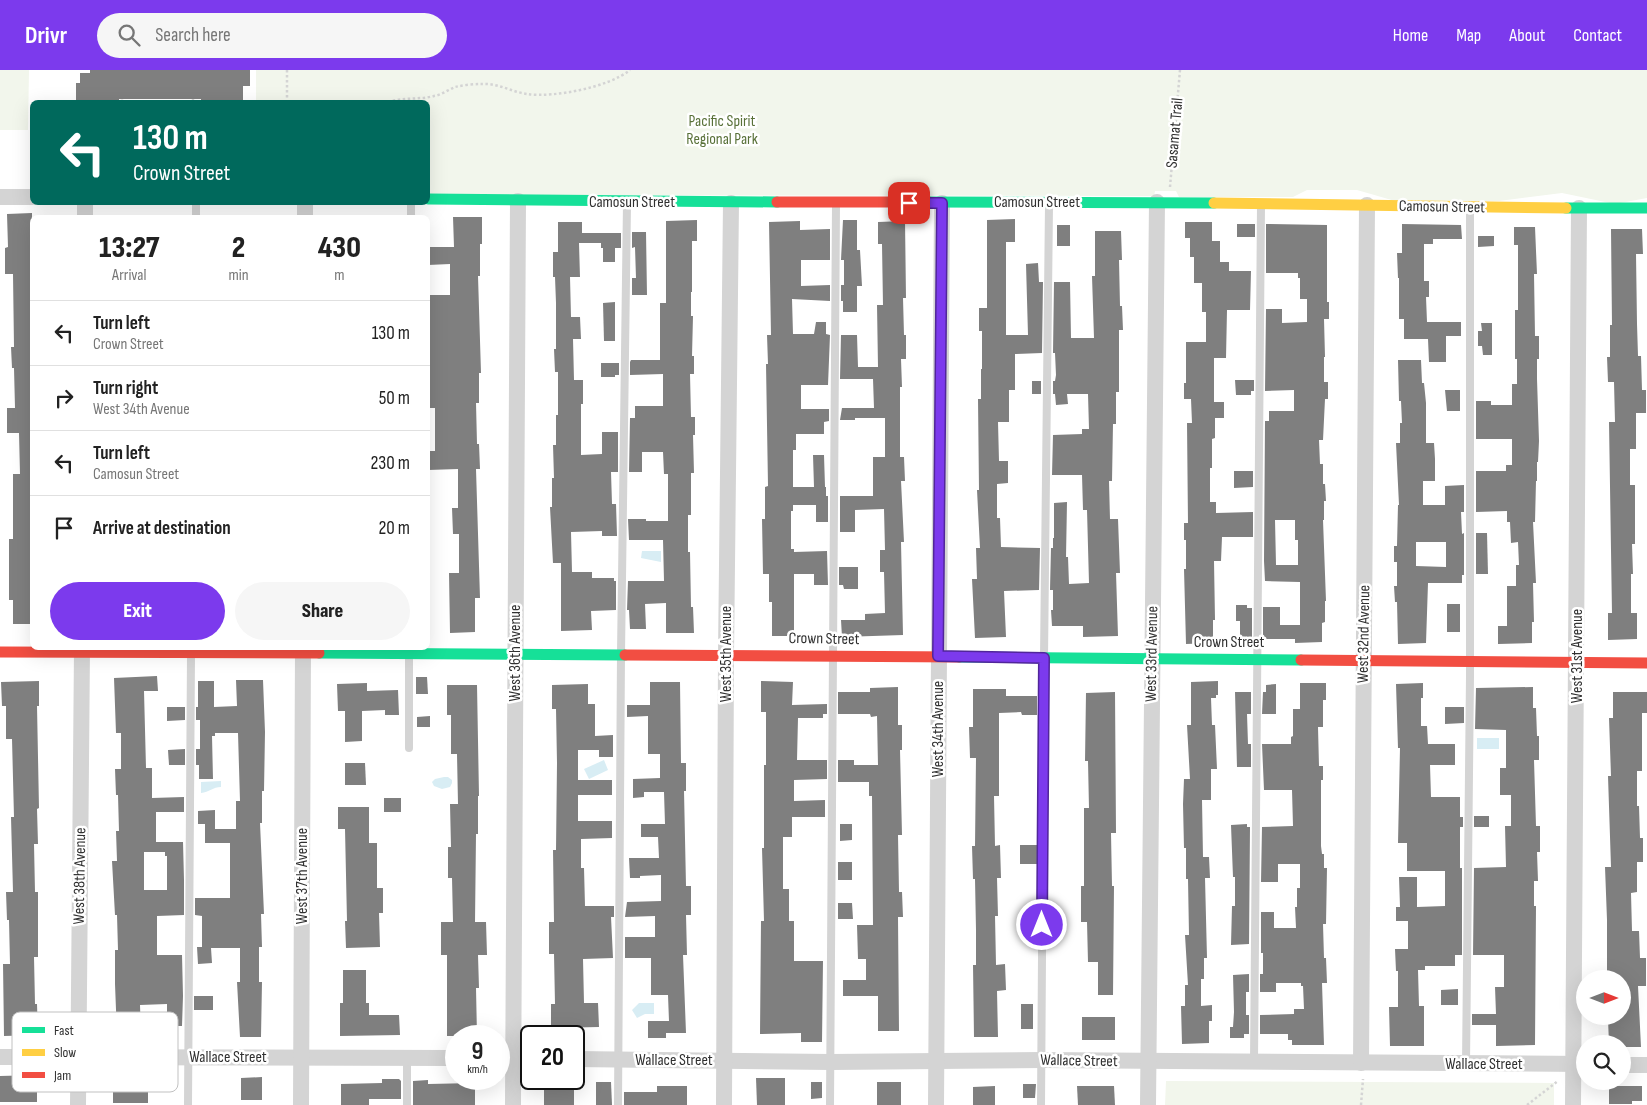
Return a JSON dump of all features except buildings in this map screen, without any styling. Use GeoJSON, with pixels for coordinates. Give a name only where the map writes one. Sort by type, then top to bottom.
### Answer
{"type":"FeatureCollection","features":[{"type":"Feature","properties":{"kind":"street"},"geometry":{"type":"LineString","coordinates":[[0,197],[30,197]]}},
{"type":"Feature","properties":{"kind":"street","name":"Camosun Street"},"geometry":{"type":"LineString","coordinates":[[430,200],[731,203],[1157,202],[1647,208]]}},
{"type":"Feature","properties":{"kind":"street","name":"West 36th Avenue"},"geometry":{"type":"LineString","coordinates":[[507,1025],[515,654],[518,201]]}},
{"type":"Feature","properties":{"kind":"street","name":"West 33rd Avenue"},"geometry":{"type":"LineString","coordinates":[[1148,1105],[1157,202]]}},
{"type":"Feature","properties":{"kind":"street","name":"West 35th Avenue"},"geometry":{"type":"LineString","coordinates":[[724,1105],[731,203]]}},
{"type":"Feature","properties":{"kind":"street","name":"West 34th Avenue"},"geometry":{"type":"LineString","coordinates":[[936,1105],[942,203]]}},
{"type":"Feature","properties":{"kind":"street","name":"West 32nd Avenue"},"geometry":{"type":"LineString","coordinates":[[1362,1071],[1367,205]]}},
{"type":"Feature","properties":{"kind":"street","name":"West 31st Avenue"},"geometry":{"type":"LineString","coordinates":[[1579,1035],[1577,662],[1580,208]]}},
{"type":"Feature","properties":{"kind":"street","name":"West 38th Avenue"},"geometry":{"type":"LineString","coordinates":[[78,1012],[82,650]]}},
{"type":"Feature","properties":{"kind":"street","name":"Crown Street"},"geometry":{"type":"LineString","coordinates":[[0,652],[303,650],[515,654],[1257,658],[1647,663]]}},
{"type":"Feature","properties":{"kind":"street","name":"West 37th Avenue"},"geometry":{"type":"LineString","coordinates":[[301,1105],[303,650]]}},
{"type":"Feature","properties":{"kind":"street","name":"Wallace Street"},"geometry":{"type":"LineString","coordinates":[[178,1057],[445,1058]]}},
{"type":"Feature","properties":{"kind":"street","name":"Wallace Street"},"geometry":{"type":"LineString","coordinates":[[585,1059],[831,1062],[936,1060],[1254,1062],[1362,1071],[1466,1064],[1576,1064]]}},
{"type":"Feature","properties":{"kind":"street"},"geometry":{"type":"LineString","coordinates":[[1631,1064],[1647,1065]]}},
{"type":"Feature","properties":{"kind":"street","name":"West 31st Avenue"},"geometry":{"type":"LineString","coordinates":[[1573,1105],[1576,1084]]}},
{"type":"Feature","properties":{"kind":"street","name":"West 36th Avenue"},"geometry":{"type":"LineString","coordinates":[[510,1085],[513,1105]]}},
{"type":"Feature","properties":{"kind":"street","name":"West 38th Avenue"},"geometry":{"type":"LineString","coordinates":[[78,1092],[78,1105]]}},
{"type":"Feature","properties":{"kind":"lane"},"geometry":{"type":"LineString","coordinates":[[618,1105],[627,201]]}},
{"type":"Feature","properties":{"kind":"lane"},"geometry":{"type":"LineString","coordinates":[[830,1105],[836,202]]}},
{"type":"Feature","properties":{"kind":"lane"},"geometry":{"type":"LineString","coordinates":[[1042,1105],[1049,202]]}},
{"type":"Feature","properties":{"kind":"lane"},"geometry":{"type":"LineString","coordinates":[[1254,1062],[1261,203]]}},
{"type":"Feature","properties":{"kind":"lane"},"geometry":{"type":"LineString","coordinates":[[1466,1064],[1470,661],[1470,207]]}},
{"type":"Feature","properties":{"kind":"lane"},"geometry":{"type":"LineString","coordinates":[[188,1105],[192,650]]}},
{"type":"Feature","properties":{"kind":"lane"},"geometry":{"type":"LineString","coordinates":[[409,651],[409,748]]}},
{"type":"Feature","properties":{"kind":"lane"},"geometry":{"type":"LineString","coordinates":[[407,1059],[407,1105]]}},
{"type":"Feature","properties":{"kind":"path"},"geometry":{"type":"LineString","coordinates":[[287,70],[287,100]]}},
{"type":"Feature","properties":{"kind":"path"},"geometry":{"type":"LineString","coordinates":[[395,100],[435,96],[455,88],[482,84],[505,87],[527,94],[558,94],[592,88],[622,77],[630,70]]}},
{"type":"Feature","properties":{"kind":"path","name":"Sasamat Trail"},"geometry":{"type":"LineString","coordinates":[[1170,189],[1180,70]]}},
{"type":"Feature","properties":{"kind":"path"},"geometry":{"type":"LineString","coordinates":[[1362,1071],[1362,1105]]}},
{"type":"Feature","properties":{"kind":"path"},"geometry":{"type":"LineString","coordinates":[[1527,1105],[1558,1081]]}},
{"type":"Feature","properties":{"kind":"green space"},"geometry":{"type":"Polygon","coordinates":[[[0,70],[29,70],[28,130],[0,130],[0,70]]]}},
{"type":"Feature","properties":{"kind":"green space","name":"Pacific Spirit Regional Park"},"geometry":{"type":"Polygon","coordinates":[[[256,70],[1647,70],[1647,198],[1615,204],[1562,193],[1499,201],[1402,203],[1357,190],[1307,190],[1293,197],[1179,197],[1176,191],[1155,191],[1154,196],[430,195],[430,100],[256,100],[256,70]]]}},
{"type":"Feature","properties":{"kind":"green space"},"geometry":{"type":"Polygon","coordinates":[[[1166,1081],[1554,1083],[1554,1105],[1165,1105],[1166,1081]]]}},
{"type":"Feature","properties":{"kind":"shaded area"},"geometry":{"type":"Polygon","coordinates":[[[642,551],[661,551],[661,562],[641,558],[642,551]]]}},
{"type":"Feature","properties":{"kind":"shaded area"},"geometry":{"type":"Polygon","coordinates":[[[1477,738],[1499,738],[1499,749],[1477,749],[1477,738]]]}},
{"type":"Feature","properties":{"kind":"shaded area"},"geometry":{"type":"Polygon","coordinates":[[[604,760],[608,770],[589,779],[584,769],[604,760]]]}},
{"type":"Feature","properties":{"kind":"shaded area"},"geometry":{"type":"Polygon","coordinates":[[[444,777],[452,780],[450,787],[442,789],[434,786],[432,782],[435,779],[444,777]]]}},
{"type":"Feature","properties":{"kind":"shaded area"},"geometry":{"type":"Polygon","coordinates":[[[221,781],[221,787],[201,793],[201,782],[221,781]]]}},
{"type":"Feature","properties":{"kind":"shaded area"},"geometry":{"type":"Polygon","coordinates":[[[639,1003],[654,1003],[654,1014],[645,1014],[637,1018],[632,1010],[639,1003]]]}},
{"type":"Feature","properties":{"kind":"traffic: fast"},"geometry":{"type":"LineString","coordinates":[[430,199],[777,202]]}},
{"type":"Feature","properties":{"kind":"traffic: fast"},"geometry":{"type":"LineString","coordinates":[[929,202],[1214,203]]}},
{"type":"Feature","properties":{"kind":"traffic: fast"},"geometry":{"type":"LineString","coordinates":[[1566,208],[1647,208]]}},
{"type":"Feature","properties":{"kind":"traffic: fast"},"geometry":{"type":"LineString","coordinates":[[319,653],[625,655]]}},
{"type":"Feature","properties":{"kind":"traffic: fast"},"geometry":{"type":"LineString","coordinates":[[959,657],[1301,660]]}},
{"type":"Feature","properties":{"kind":"traffic: slow"},"geometry":{"type":"LineString","coordinates":[[1214,203],[1566,208]]}},
{"type":"Feature","properties":{"kind":"traffic: jam"},"geometry":{"type":"LineString","coordinates":[[777,202],[929,202]]}},
{"type":"Feature","properties":{"kind":"traffic: jam"},"geometry":{"type":"LineString","coordinates":[[0,652],[319,653]]}},
{"type":"Feature","properties":{"kind":"traffic: jam"},"geometry":{"type":"LineString","coordinates":[[625,655],[959,657]]}},
{"type":"Feature","properties":{"kind":"traffic: jam"},"geometry":{"type":"LineString","coordinates":[[1301,660],[1647,663]]}},
{"type":"Feature","properties":{"kind":"route"},"geometry":{"type":"LineString","coordinates":[[909,203],[942,203],[938,656],[1044,658],[1042,925]]}}]}
